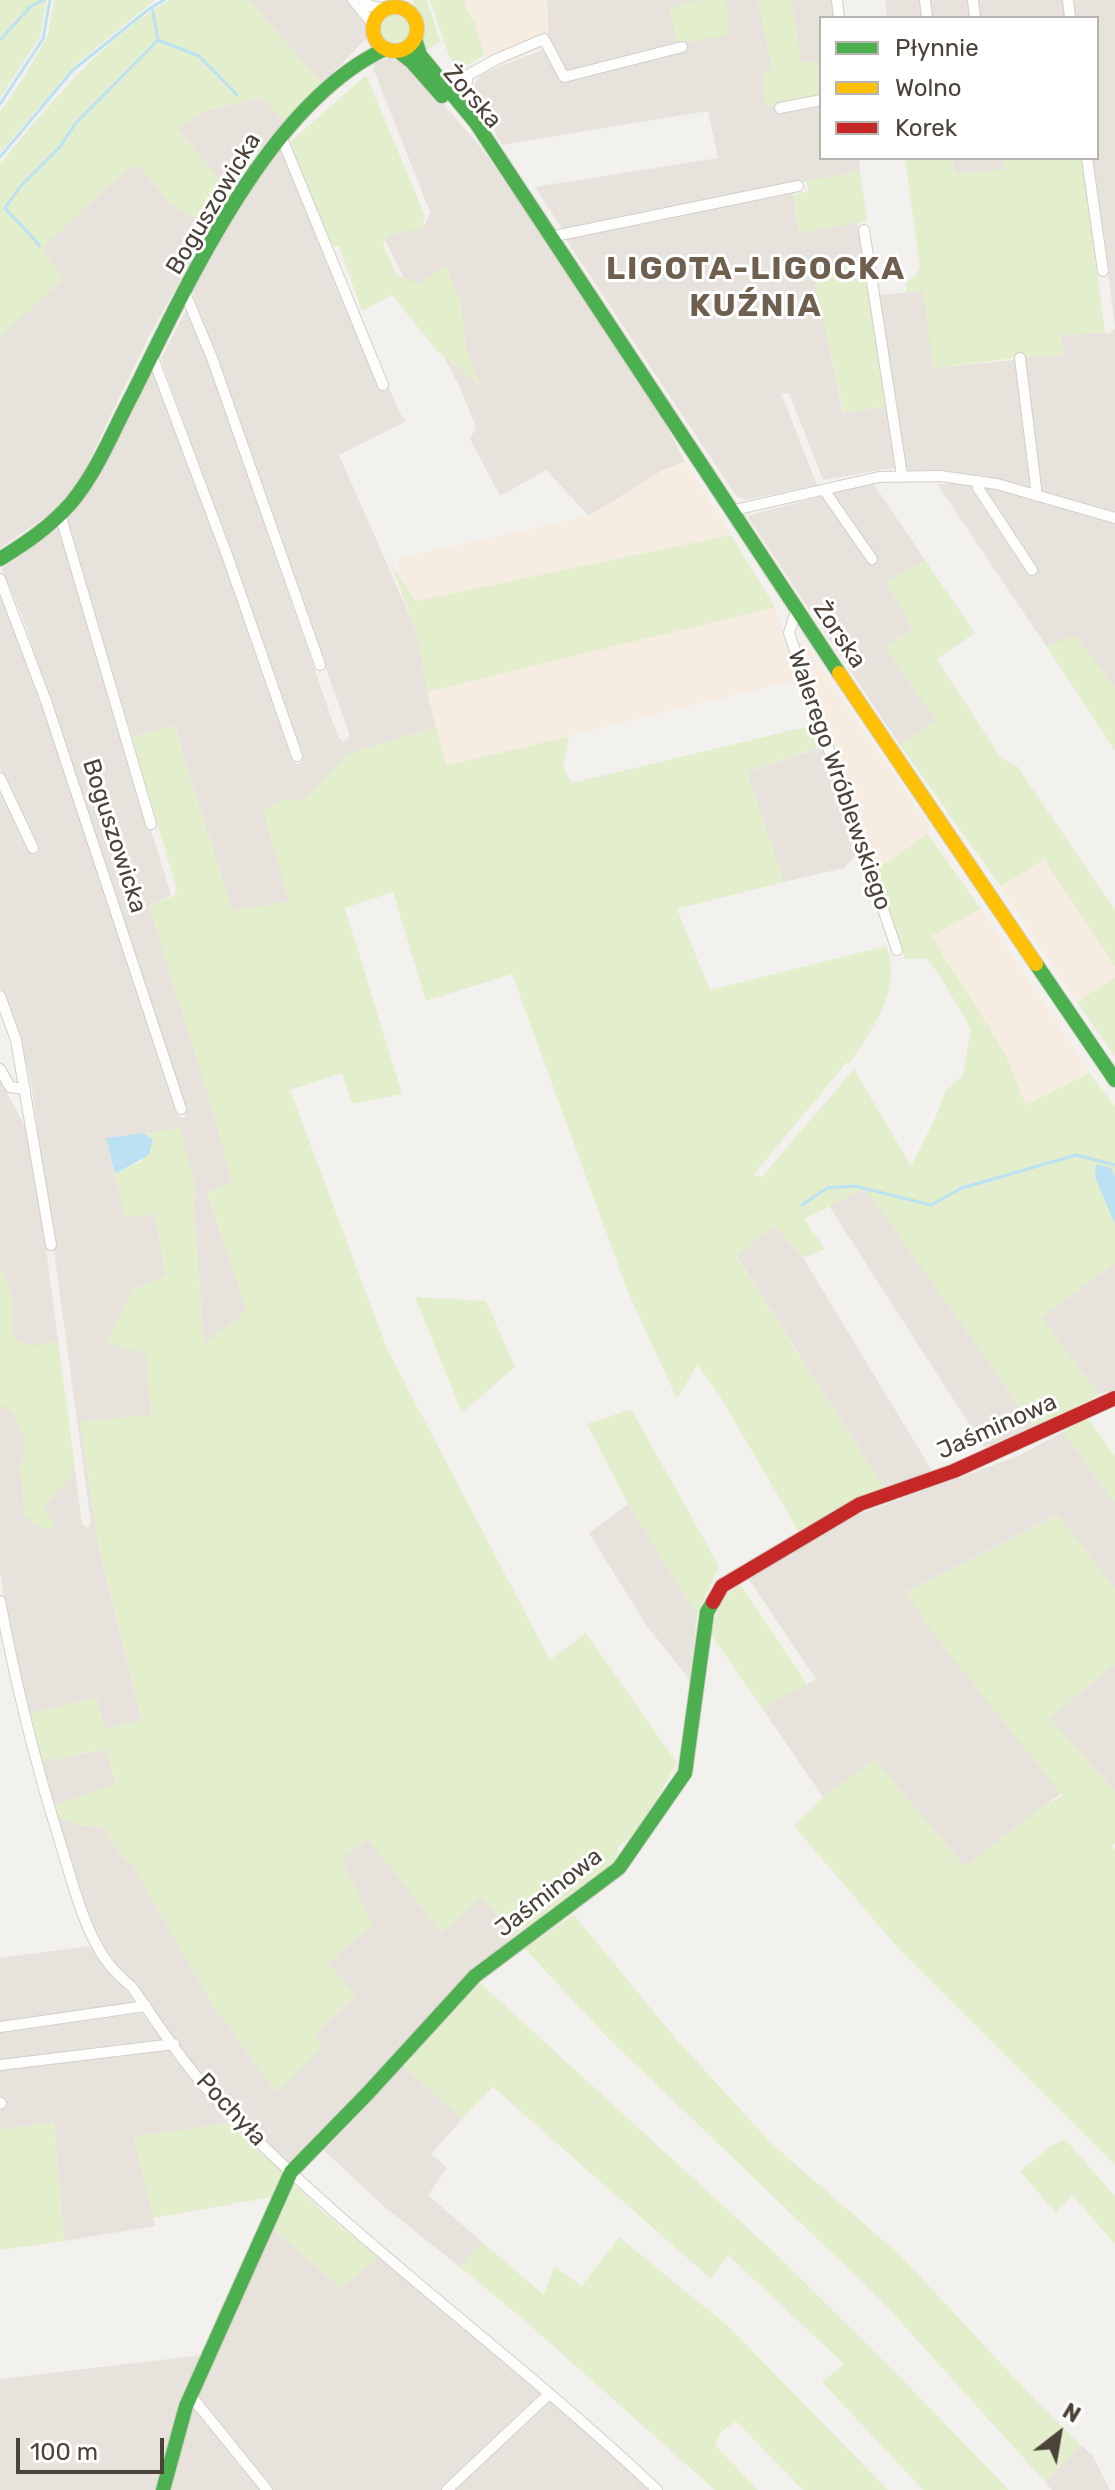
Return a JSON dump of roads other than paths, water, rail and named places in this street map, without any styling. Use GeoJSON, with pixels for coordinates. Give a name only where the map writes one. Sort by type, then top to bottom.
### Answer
{"type":"FeatureCollection","features":[{"type":"Feature","properties":{"kind":"street"},"geometry":{"type":"LineString","coordinates":[[353,0],[392,50],[407,48],[415,39],[417,25],[408,6],[370,6],[363,0]]}},
{"type":"Feature","properties":{"kind":"street"},"geometry":{"type":"LineString","coordinates":[[374,30],[377,16],[389,5]]}},
{"type":"Feature","properties":{"kind":"street","name":"Boguszowicka"},"geometry":{"type":"LineString","coordinates":[[360,61],[374,30]]}},
{"type":"Feature","properties":{"kind":"street","name":"Żorska"},"geometry":{"type":"LineString","coordinates":[[415,39],[420,55],[476,123],[796,611],[1115,1080]]}},
{"type":"Feature","properties":{"kind":"street","name":"Żorska"},"geometry":{"type":"LineString","coordinates":[[441,80],[468,75],[544,39],[564,77],[682,47]]}},
{"type":"Feature","properties":{"kind":"street","name":"Boguszowicka"},"geometry":{"type":"LineString","coordinates":[[0,559],[37,537],[73,502],[185,293],[259,164],[314,101],[360,61],[392,50]]}},
{"type":"Feature","properties":{"kind":"street","name":"Żorska"},"geometry":{"type":"LineString","coordinates":[[392,50],[423,74],[508,175]]}},
{"type":"Feature","properties":{"kind":"street","name":"Żorska"},"geometry":{"type":"LineString","coordinates":[[468,75],[465,93],[476,123]]}},
{"type":"Feature","properties":{"kind":"street"},"geometry":{"type":"LineString","coordinates":[[780,108],[819,100]]}},
{"type":"Feature","properties":{"kind":"street"},"geometry":{"type":"LineString","coordinates":[[281,136],[383,385]]}},
{"type":"Feature","properties":{"kind":"street"},"geometry":{"type":"LineString","coordinates":[[1087,160],[1103,271]]}},
{"type":"Feature","properties":{"kind":"street"},"geometry":{"type":"LineString","coordinates":[[550,237],[798,186]]}},
{"type":"Feature","properties":{"kind":"street"},"geometry":{"type":"LineString","coordinates":[[864,230],[902,475]]}},
{"type":"Feature","properties":{"kind":"street"},"geometry":{"type":"LineString","coordinates":[[185,293],[212,358],[320,665]]}},
{"type":"Feature","properties":{"kind":"street"},"geometry":{"type":"LineString","coordinates":[[152,355],[227,555],[297,756]]}},
{"type":"Feature","properties":{"kind":"street"},"geometry":{"type":"LineString","coordinates":[[1020,358],[1037,496]]}},
{"type":"Feature","properties":{"kind":"street"},"geometry":{"type":"LineString","coordinates":[[730,511],[879,477],[902,475],[978,481],[1115,518]]}},
{"type":"Feature","properties":{"kind":"street"},"geometry":{"type":"LineString","coordinates":[[978,481],[978,488],[1032,570]]}},
{"type":"Feature","properties":{"kind":"street"},"geometry":{"type":"LineString","coordinates":[[824,490],[872,559]]}},
{"type":"Feature","properties":{"kind":"street","name":"Boguszowicka"},"geometry":{"type":"LineString","coordinates":[[60,514],[151,824]]}},
{"type":"Feature","properties":{"kind":"street","name":"Boguszowicka"},"geometry":{"type":"LineString","coordinates":[[0,579],[46,701],[181,1109]]}},
{"type":"Feature","properties":{"kind":"street","name":"Walerego Wróblewskiego"},"geometry":{"type":"LineString","coordinates":[[796,611],[789,633],[897,950]]}},
{"type":"Feature","properties":{"kind":"street"},"geometry":{"type":"LineString","coordinates":[[0,778],[33,848]]}},
{"type":"Feature","properties":{"kind":"street"},"geometry":{"type":"LineString","coordinates":[[0,996],[16,1040],[51,1245]]}},
{"type":"Feature","properties":{"kind":"street","name":"Żorska"},"geometry":{"type":"LineString","coordinates":[[1097,1056],[1115,1094]]}},
{"type":"Feature","properties":{"kind":"street"},"geometry":{"type":"LineString","coordinates":[[0,1069],[10,1087],[25,1089]]}},
{"type":"Feature","properties":{"kind":"street","name":"Jaśminowa"},"geometry":{"type":"LineString","coordinates":[[163,2490],[191,2396],[291,2172],[475,1976],[619,1868],[685,1773],[707,1612],[722,1586],[860,1504],[954,1471],[1115,1398]]}},
{"type":"Feature","properties":{"kind":"street","name":"Pochyła"},"geometry":{"type":"LineString","coordinates":[[0,1601],[13,1668],[46,1798],[79,1905],[102,1954],[219,2102],[291,2172],[657,2490]]}},
{"type":"Feature","properties":{"kind":"street"},"geometry":{"type":"LineString","coordinates":[[0,2027],[146,2006]]}},
{"type":"Feature","properties":{"kind":"street"},"geometry":{"type":"LineString","coordinates":[[0,2065],[174,2044]]}},
{"type":"Feature","properties":{"kind":"street"},"geometry":{"type":"LineString","coordinates":[[447,2490],[549,2394]]}},
{"type":"Feature","properties":{"kind":"street"},"geometry":{"type":"LineString","coordinates":[[191,2396],[267,2490]]}},
{"type":"Feature","properties":{"kind":"water"},"geometry":{"type":"Polygon","coordinates":[[[144,1133],[153,1140],[149,1155],[115,1174],[106,1138],[144,1133]]]}},
{"type":"Feature","properties":{"kind":"water"},"geometry":{"type":"Polygon","coordinates":[[[1096,1164],[1111,1168],[1115,1176],[1115,1224],[1095,1177],[1096,1164]]]}},
{"type":"Feature","properties":{"kind":"waterway"},"geometry":{"type":"LineString","coordinates":[[0,40],[31,6],[44,0]]}},
{"type":"Feature","properties":{"kind":"waterway"},"geometry":{"type":"LineString","coordinates":[[0,104],[43,39],[50,0]]}},
{"type":"Feature","properties":{"kind":"waterway"},"geometry":{"type":"LineString","coordinates":[[0,157],[73,70],[164,0]]}},
{"type":"Feature","properties":{"kind":"waterway"},"geometry":{"type":"LineString","coordinates":[[40,246],[5,208],[20,187],[59,148],[75,124],[158,40],[152,7]]}},
{"type":"Feature","properties":{"kind":"waterway"},"geometry":{"type":"LineString","coordinates":[[158,40],[199,56],[237,95]]}},
{"type":"Feature","properties":{"kind":"waterway"},"geometry":{"type":"LineString","coordinates":[[802,1205],[827,1188],[855,1186],[931,1205],[962,1188],[1076,1155],[1115,1165]]}},
{"type":"Feature","properties":{"kind":"district","name":"LIGOTA-LIGOCKA KUŹNIA"},"geometry":{"type":"Point","coordinates":[756,288]}}]}
